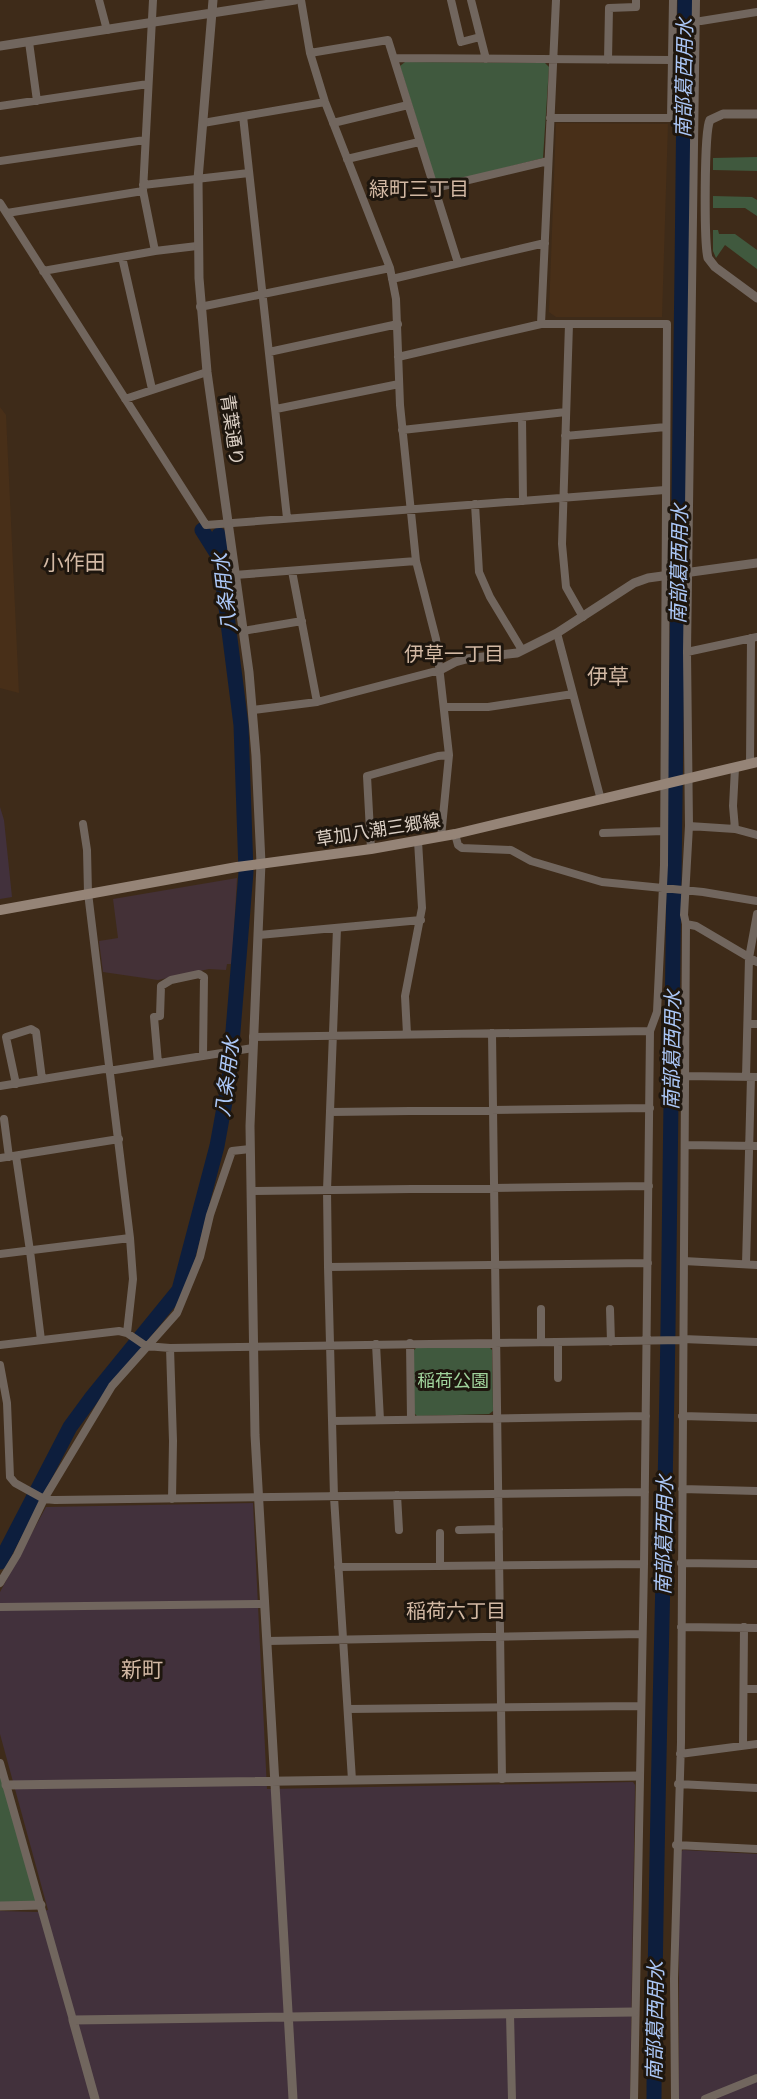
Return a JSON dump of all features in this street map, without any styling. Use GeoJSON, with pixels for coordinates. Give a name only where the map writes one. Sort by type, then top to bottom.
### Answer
{"type":"FeatureCollection","features":[{"type":"Feature","properties":{"kind":"main road","name":"草加八潮三郷線"},"geometry":{"type":"LineString","coordinates":[[0,910],[88,892],[261,863],[371,849],[441,837],[754,763]]}},
{"type":"Feature","properties":{"kind":"street"},"geometry":{"type":"LineString","coordinates":[[99,0],[107,30]]}},
{"type":"Feature","properties":{"kind":"street"},"geometry":{"type":"LineString","coordinates":[[153,0],[143,188],[155,251]]}},
{"type":"Feature","properties":{"kind":"street","name":"青葉通り"},"geometry":{"type":"LineString","coordinates":[[213,0],[198,179],[197,246],[200,307],[207,372],[253,710],[261,863],[250,1149],[255,1435],[293,2099]]}},
{"type":"Feature","properties":{"kind":"street"},"geometry":{"type":"LineString","coordinates":[[0,46],[295,0]]}},
{"type":"Feature","properties":{"kind":"street"},"geometry":{"type":"LineString","coordinates":[[301,0],[310,53],[325,102],[393,279],[398,324],[402,430],[416,561],[436,639],[449,754],[441,837]]}},
{"type":"Feature","properties":{"kind":"street"},"geometry":{"type":"LineString","coordinates":[[451,0],[462,42],[480,37]]}},
{"type":"Feature","properties":{"kind":"street"},"geometry":{"type":"LineString","coordinates":[[471,0],[486,59]]}},
{"type":"Feature","properties":{"kind":"street"},"geometry":{"type":"LineString","coordinates":[[541,324],[556,0]]}},
{"type":"Feature","properties":{"kind":"street"},"geometry":{"type":"LineString","coordinates":[[608,60],[609,8],[636,7],[636,0]]}},
{"type":"Feature","properties":{"kind":"street"},"geometry":{"type":"LineString","coordinates":[[550,118],[671,118],[673,0]]}},
{"type":"Feature","properties":{"kind":"street"},"geometry":{"type":"LineString","coordinates":[[675,2099],[674,1979],[680,1754],[685,1145],[686,924],[684,890],[689,826],[685,779],[686,573],[696,0]]}},
{"type":"Feature","properties":{"kind":"street"},"geometry":{"type":"LineString","coordinates":[[701,21],[757,12]]}},
{"type":"Feature","properties":{"kind":"street"},"geometry":{"type":"LineString","coordinates":[[310,53],[388,40],[458,263]]}},
{"type":"Feature","properties":{"kind":"street"},"geometry":{"type":"LineString","coordinates":[[29,42],[37,100]]}},
{"type":"Feature","properties":{"kind":"street"},"geometry":{"type":"LineString","coordinates":[[394,58],[672,60]]}},
{"type":"Feature","properties":{"kind":"street"},"geometry":{"type":"LineString","coordinates":[[0,106],[148,84]]}},
{"type":"Feature","properties":{"kind":"street"},"geometry":{"type":"LineString","coordinates":[[203,123],[325,102]]}},
{"type":"Feature","properties":{"kind":"street"},"geometry":{"type":"LineString","coordinates":[[333,123],[408,105]]}},
{"type":"Feature","properties":{"kind":"street"},"geometry":{"type":"LineString","coordinates":[[757,114],[719,114],[710,120],[706,131],[706,247],[708,258],[715,267],[757,298]]}},
{"type":"Feature","properties":{"kind":"street"},"geometry":{"type":"LineString","coordinates":[[243,116],[287,518]]}},
{"type":"Feature","properties":{"kind":"street"},"geometry":{"type":"LineString","coordinates":[[0,161],[145,140]]}},
{"type":"Feature","properties":{"kind":"street"},"geometry":{"type":"LineString","coordinates":[[347,159],[419,142]]}},
{"type":"Feature","properties":{"kind":"street"},"geometry":{"type":"LineString","coordinates":[[435,188],[549,161]]}},
{"type":"Feature","properties":{"kind":"street"},"geometry":{"type":"LineString","coordinates":[[7,213],[143,188],[249,173]]}},
{"type":"Feature","properties":{"kind":"street"},"geometry":{"type":"LineString","coordinates":[[0,203],[206,525],[665,490]]}},
{"type":"Feature","properties":{"kind":"street"},"geometry":{"type":"LineString","coordinates":[[393,279],[545,243]]}},
{"type":"Feature","properties":{"kind":"street"},"geometry":{"type":"LineString","coordinates":[[43,271],[197,246]]}},
{"type":"Feature","properties":{"kind":"street"},"geometry":{"type":"LineString","coordinates":[[122,257],[152,389]]}},
{"type":"Feature","properties":{"kind":"street"},"geometry":{"type":"LineString","coordinates":[[200,307],[390,268]]}},
{"type":"Feature","properties":{"kind":"street"},"geometry":{"type":"LineString","coordinates":[[269,352],[398,324]]}},
{"type":"Feature","properties":{"kind":"street"},"geometry":{"type":"LineString","coordinates":[[399,357],[541,324],[667,324],[665,490],[667,784],[664,831],[665,888],[657,1012],[650,1031],[644,1564],[634,2099]]}},
{"type":"Feature","properties":{"kind":"street"},"geometry":{"type":"LineString","coordinates":[[569,324],[562,544],[566,587],[583,616]]}},
{"type":"Feature","properties":{"kind":"street"},"geometry":{"type":"LineString","coordinates":[[124,399],[207,372]]}},
{"type":"Feature","properties":{"kind":"street"},"geometry":{"type":"LineString","coordinates":[[276,409],[399,384]]}},
{"type":"Feature","properties":{"kind":"street"},"geometry":{"type":"LineString","coordinates":[[402,430],[566,412]]}},
{"type":"Feature","properties":{"kind":"street"},"geometry":{"type":"LineString","coordinates":[[522,417],[523,501]]}},
{"type":"Feature","properties":{"kind":"street"},"geometry":{"type":"LineString","coordinates":[[566,436],[666,427]]}},
{"type":"Feature","properties":{"kind":"street"},"geometry":{"type":"LineString","coordinates":[[475,504],[479,572],[490,597],[522,650]]}},
{"type":"Feature","properties":{"kind":"street"},"geometry":{"type":"LineString","coordinates":[[235,575],[416,561]]}},
{"type":"Feature","properties":{"kind":"street"},"geometry":{"type":"LineString","coordinates":[[253,710],[317,702],[440,670],[466,659],[509,655],[557,633],[634,583],[667,575],[757,563]]}},
{"type":"Feature","properties":{"kind":"street"},"geometry":{"type":"LineString","coordinates":[[292,571],[317,702]]}},
{"type":"Feature","properties":{"kind":"street"},"geometry":{"type":"LineString","coordinates":[[243,631],[302,621]]}},
{"type":"Feature","properties":{"kind":"street"},"geometry":{"type":"LineString","coordinates":[[557,633],[601,800]]}},
{"type":"Feature","properties":{"kind":"street"},"geometry":{"type":"LineString","coordinates":[[687,652],[754,638],[754,763]]}},
{"type":"Feature","properties":{"kind":"street"},"geometry":{"type":"LineString","coordinates":[[444,707],[488,708],[573,694]]}},
{"type":"Feature","properties":{"kind":"street"},"geometry":{"type":"LineString","coordinates":[[371,849],[367,776],[449,754]]}},
{"type":"Feature","properties":{"kind":"street"},"geometry":{"type":"LineString","coordinates":[[735,768],[733,806],[735,829]]}},
{"type":"Feature","properties":{"kind":"street"},"geometry":{"type":"LineString","coordinates":[[83,824],[87,850],[88,892],[130,1238],[133,1278],[127,1333]]}},
{"type":"Feature","properties":{"kind":"street"},"geometry":{"type":"LineString","coordinates":[[689,826],[735,829],[757,835]]}},
{"type":"Feature","properties":{"kind":"street"},"geometry":{"type":"LineString","coordinates":[[603,833],[664,831]]}},
{"type":"Feature","properties":{"kind":"street"},"geometry":{"type":"LineString","coordinates":[[455,834],[458,845],[462,848],[511,850],[531,861],[602,882],[684,890],[757,901]]}},
{"type":"Feature","properties":{"kind":"street"},"geometry":{"type":"LineString","coordinates":[[407,1034],[405,996],[422,908],[418,841]]}},
{"type":"Feature","properties":{"kind":"street"},"geometry":{"type":"LineString","coordinates":[[746,1264],[753,1146],[747,1024],[757,915]]}},
{"type":"Feature","properties":{"kind":"street"},"geometry":{"type":"LineString","coordinates":[[259,935],[421,920]]}},
{"type":"Feature","properties":{"kind":"street"},"geometry":{"type":"LineString","coordinates":[[686,924],[696,926],[753,960]]}},
{"type":"Feature","properties":{"kind":"street"},"geometry":{"type":"LineString","coordinates":[[337,928],[327,1190],[328,1267],[334,1497],[352,1780]]}},
{"type":"Feature","properties":{"kind":"street"},"geometry":{"type":"LineString","coordinates":[[158,1063],[154,1017],[160,1016],[161,986],[171,980],[199,974],[204,977],[203,1056]]}},
{"type":"Feature","properties":{"kind":"street"},"geometry":{"type":"LineString","coordinates":[[747,1024],[757,1024]]}},
{"type":"Feature","properties":{"kind":"street"},"geometry":{"type":"LineString","coordinates":[[16,1084],[6,1037],[31,1029],[36,1032],[42,1079]]}},
{"type":"Feature","properties":{"kind":"street"},"geometry":{"type":"LineString","coordinates":[[254,1037],[650,1031]]}},
{"type":"Feature","properties":{"kind":"street"},"geometry":{"type":"LineString","coordinates":[[492,1033],[502,1779]]}},
{"type":"Feature","properties":{"kind":"street"},"geometry":{"type":"LineString","coordinates":[[0,1086],[253,1048]]}},
{"type":"Feature","properties":{"kind":"street"},"geometry":{"type":"LineString","coordinates":[[684,1076],[751,1077]]}},
{"type":"Feature","properties":{"kind":"street"},"geometry":{"type":"LineString","coordinates":[[330,1112],[650,1108]]}},
{"type":"Feature","properties":{"kind":"street"},"geometry":{"type":"LineString","coordinates":[[4,1119],[30,1251],[40,1340]]}},
{"type":"Feature","properties":{"kind":"street"},"geometry":{"type":"LineString","coordinates":[[0,1158],[119,1139]]}},
{"type":"Feature","properties":{"kind":"street"},"geometry":{"type":"LineString","coordinates":[[685,1145],[753,1146]]}},
{"type":"Feature","properties":{"kind":"street"},"geometry":{"type":"LineString","coordinates":[[0,1583],[17,1555],[44,1499],[112,1386],[177,1313],[200,1257],[210,1215],[232,1151],[250,1149]]}},
{"type":"Feature","properties":{"kind":"street"},"geometry":{"type":"LineString","coordinates":[[251,1191],[649,1185]]}},
{"type":"Feature","properties":{"kind":"street"},"geometry":{"type":"LineString","coordinates":[[748,1211],[757,1211]]}},
{"type":"Feature","properties":{"kind":"street"},"geometry":{"type":"LineString","coordinates":[[0,1254],[130,1238]]}},
{"type":"Feature","properties":{"kind":"street"},"geometry":{"type":"LineString","coordinates":[[684,1261],[757,1265]]}},
{"type":"Feature","properties":{"kind":"street"},"geometry":{"type":"LineString","coordinates":[[328,1267],[648,1263]]}},
{"type":"Feature","properties":{"kind":"street"},"geometry":{"type":"LineString","coordinates":[[541,1309],[541,1342]]}},
{"type":"Feature","properties":{"kind":"street"},"geometry":{"type":"LineString","coordinates":[[610,1309],[611,1342]]}},
{"type":"Feature","properties":{"kind":"street"},"geometry":{"type":"LineString","coordinates":[[0,1345],[119,1331],[127,1333],[146,1346],[170,1348],[683,1340],[757,1342]]}},
{"type":"Feature","properties":{"kind":"street"},"geometry":{"type":"LineString","coordinates":[[558,1342],[558,1378]]}},
{"type":"Feature","properties":{"kind":"street"},"geometry":{"type":"LineString","coordinates":[[410,1343],[411,1419]]}},
{"type":"Feature","properties":{"kind":"street"},"geometry":{"type":"LineString","coordinates":[[376,1344],[380,1420]]}},
{"type":"Feature","properties":{"kind":"street"},"geometry":{"type":"LineString","coordinates":[[170,1348],[172,1499]]}},
{"type":"Feature","properties":{"kind":"street"},"geometry":{"type":"LineString","coordinates":[[0,1365],[2,1393],[7,1403],[10,1477],[15,1483],[44,1499],[645,1492]]}},
{"type":"Feature","properties":{"kind":"street"},"geometry":{"type":"LineString","coordinates":[[332,1420],[645,1416]]}},
{"type":"Feature","properties":{"kind":"street"},"geometry":{"type":"LineString","coordinates":[[682,1416],[757,1418]]}},
{"type":"Feature","properties":{"kind":"street"},"geometry":{"type":"LineString","coordinates":[[682,1489],[757,1491]]}},
{"type":"Feature","properties":{"kind":"street"},"geometry":{"type":"LineString","coordinates":[[397,1496],[399,1530]]}},
{"type":"Feature","properties":{"kind":"street"},"geometry":{"type":"LineString","coordinates":[[459,1530],[499,1529]]}},
{"type":"Feature","properties":{"kind":"street"},"geometry":{"type":"LineString","coordinates":[[440,1533],[440,1566]]}},
{"type":"Feature","properties":{"kind":"street"},"geometry":{"type":"LineString","coordinates":[[681,1563],[757,1564]]}},
{"type":"Feature","properties":{"kind":"street"},"geometry":{"type":"LineString","coordinates":[[338,1567],[644,1564]]}},
{"type":"Feature","properties":{"kind":"street"},"geometry":{"type":"LineString","coordinates":[[0,1607],[265,1604]]}},
{"type":"Feature","properties":{"kind":"street"},"geometry":{"type":"LineString","coordinates":[[681,1627],[757,1628]]}},
{"type":"Feature","properties":{"kind":"street"},"geometry":{"type":"LineString","coordinates":[[743,1745],[744,1628]]}},
{"type":"Feature","properties":{"kind":"street"},"geometry":{"type":"LineString","coordinates":[[267,1641],[642,1634]]}},
{"type":"Feature","properties":{"kind":"street"},"geometry":{"type":"LineString","coordinates":[[744,1689],[757,1689]]}},
{"type":"Feature","properties":{"kind":"street"},"geometry":{"type":"LineString","coordinates":[[348,1709],[640,1706]]}},
{"type":"Feature","properties":{"kind":"street"},"geometry":{"type":"LineString","coordinates":[[680,1754],[757,1744]]}},
{"type":"Feature","properties":{"kind":"street"},"geometry":{"type":"LineString","coordinates":[[0,1763],[95,2099]]}},
{"type":"Feature","properties":{"kind":"street"},"geometry":{"type":"LineString","coordinates":[[6,1785],[639,1776]]}},
{"type":"Feature","properties":{"kind":"street"},"geometry":{"type":"LineString","coordinates":[[678,1784],[757,1788]]}},
{"type":"Feature","properties":{"kind":"street"},"geometry":{"type":"LineString","coordinates":[[676,1845],[757,1849]]}},
{"type":"Feature","properties":{"kind":"street"},"geometry":{"type":"LineString","coordinates":[[0,1906],[41,1905]]}},
{"type":"Feature","properties":{"kind":"street"},"geometry":{"type":"LineString","coordinates":[[73,2020],[634,2012]]}},
{"type":"Feature","properties":{"kind":"street"},"geometry":{"type":"LineString","coordinates":[[510,2013],[512,2099]]}},
{"type":"Feature","properties":{"kind":"street"},"geometry":{"type":"LineString","coordinates":[[705,2099],[757,2078]]}},
{"type":"Feature","properties":{"kind":"shaded area"},"geometry":{"type":"Polygon","coordinates":[[[556,123],[668,124],[662,317],[556,317],[549,312],[556,123]]]}},
{"type":"Feature","properties":{"kind":"shaded area"},"geometry":{"type":"Polygon","coordinates":[[[0,407],[6,415],[19,693],[0,688],[0,407]]]}},
{"type":"Feature","properties":{"kind":"shaded area"},"geometry":{"type":"Polygon","coordinates":[[[0,807],[4,820],[12,897],[0,899],[0,807]]]}},
{"type":"Feature","properties":{"kind":"shaded area"},"geometry":{"type":"Polygon","coordinates":[[[237,878],[232,964],[227,964],[226,970],[209,969],[158,980],[103,972],[99,941],[118,938],[113,899],[237,878]]]}},
{"type":"Feature","properties":{"kind":"shaded area"},"geometry":{"type":"Polygon","coordinates":[[[253,1503],[267,1789],[633,1782],[635,1785],[630,2099],[0,2099],[0,1911],[48,1910],[0,1734],[0,1592],[46,1507],[253,1503]]]}},
{"type":"Feature","properties":{"kind":"shaded area"},"geometry":{"type":"Polygon","coordinates":[[[683,1850],[757,1854],[757,2099],[679,2099],[679,1854],[683,1850]]]}},
{"type":"Feature","properties":{"kind":"green space"},"geometry":{"type":"Polygon","coordinates":[[[405,62],[545,63],[549,67],[543,158],[442,184],[436,182],[400,66],[405,62]]]}},
{"type":"Feature","properties":{"kind":"green space"},"geometry":{"type":"Polygon","coordinates":[[[757,157],[757,171],[713,170],[713,158],[757,157]]]}},
{"type":"Feature","properties":{"kind":"green space"},"geometry":{"type":"Polygon","coordinates":[[[713,196],[752,197],[757,200],[757,216],[745,208],[713,208],[713,196]]]}},
{"type":"Feature","properties":{"kind":"green space"},"geometry":{"type":"Polygon","coordinates":[[[713,230],[718,230],[719,234],[735,234],[757,250],[757,269],[725,245],[716,258],[713,251],[713,230]]]}},
{"type":"Feature","properties":{"kind":"green space","name":"稲荷公園"},"geometry":{"type":"Polygon","coordinates":[[[488,1346],[492,1350],[493,1411],[489,1414],[417,1416],[414,1413],[414,1350],[417,1347],[488,1346]]]}},
{"type":"Feature","properties":{"kind":"green space"},"geometry":{"type":"Polygon","coordinates":[[[0,1773],[39,1904],[0,1904],[0,1773]]]}},
{"type":"Feature","properties":{"kind":"waterway","name":"南部葛西用水"},"geometry":{"type":"LineString","coordinates":[[654,2099],[673,997],[685,0]]}},
{"type":"Feature","properties":{"kind":"waterway"},"geometry":{"type":"LineString","coordinates":[[202,530],[219,557]]}},
{"type":"Feature","properties":{"kind":"waterway","name":"八条用水"},"geometry":{"type":"LineString","coordinates":[[0,1562],[70,1427],[179,1290],[217,1146],[229,1080],[246,872],[241,725],[219,535]]}},
{"type":"Feature","properties":{"kind":"district","name":"緑町三丁目"},"geometry":{"type":"Point","coordinates":[419,189]}},
{"type":"Feature","properties":{"kind":"district","name":"小作田"},"geometry":{"type":"Point","coordinates":[74,563]}},
{"type":"Feature","properties":{"kind":"district","name":"伊草一丁目"},"geometry":{"type":"Point","coordinates":[454,654]}},
{"type":"Feature","properties":{"kind":"district","name":"伊草"},"geometry":{"type":"Point","coordinates":[608,677]}},
{"type":"Feature","properties":{"kind":"district","name":"稲荷六丁目"},"geometry":{"type":"Point","coordinates":[456,1611]}},
{"type":"Feature","properties":{"kind":"district","name":"新町"},"geometry":{"type":"Point","coordinates":[142,1670]}}]}
